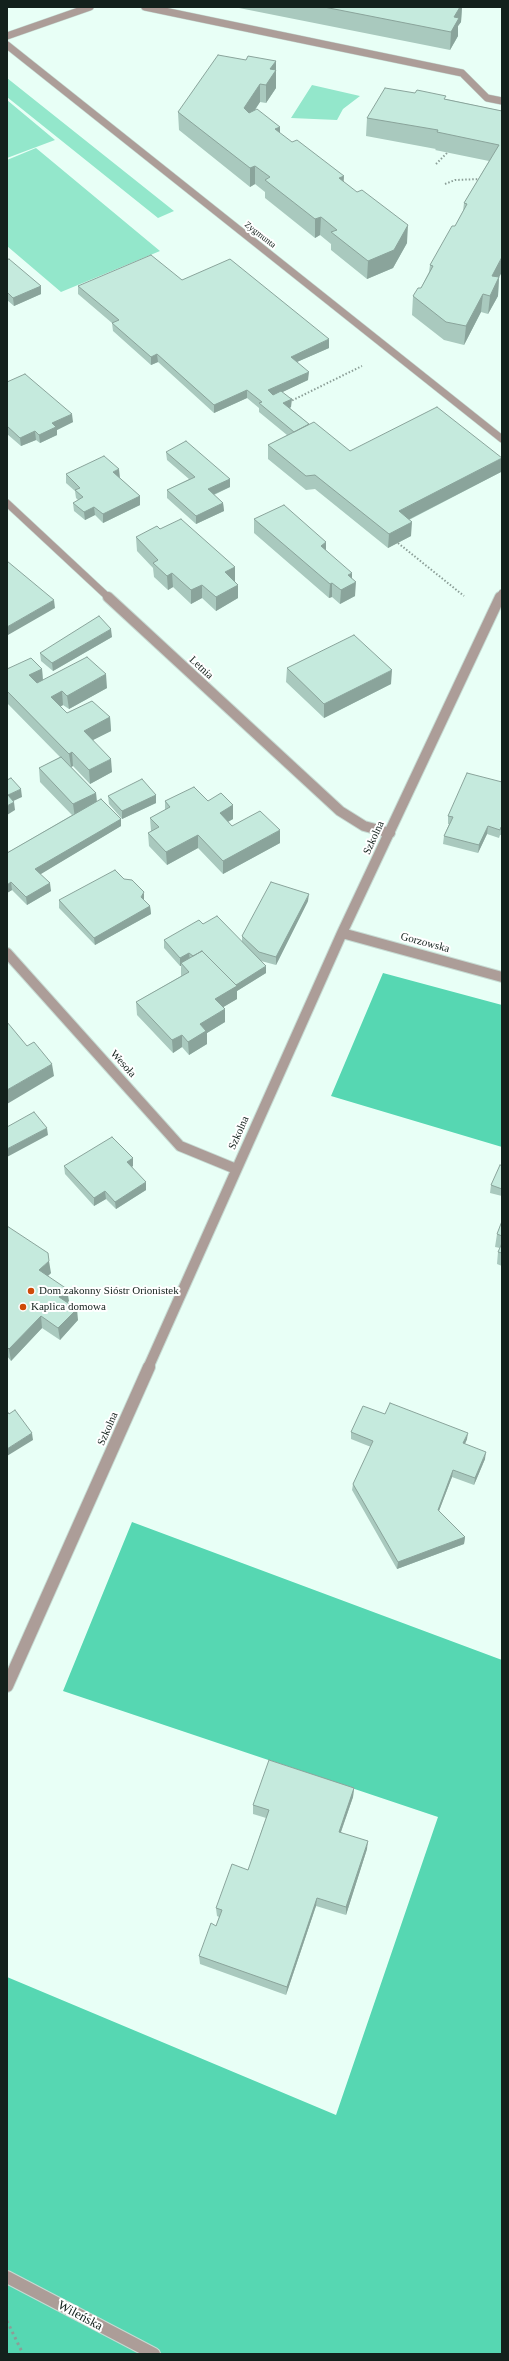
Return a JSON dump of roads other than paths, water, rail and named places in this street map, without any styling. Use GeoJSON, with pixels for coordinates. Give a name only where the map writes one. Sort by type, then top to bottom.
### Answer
{"type":"FeatureCollection","features":[{"type":"Feature","properties":{"kind":"street"},"geometry":{"type":"LineString","coordinates":[[7,36],[90,7]]}},
{"type":"Feature","properties":{"kind":"street"},"geometry":{"type":"LineString","coordinates":[[145,7],[462,73],[487,98],[502,102]]}},
{"type":"Feature","properties":{"kind":"street","name":"Zygmunta"},"geometry":{"type":"LineString","coordinates":[[7,46],[502,439]]}},
{"type":"Feature","properties":{"kind":"street","name":"Letnia"},"geometry":{"type":"LineString","coordinates":[[7,503],[340,811],[364,826],[390,832]]}},
{"type":"Feature","properties":{"kind":"street","name":"Szkolna"},"geometry":{"type":"LineString","coordinates":[[8,1680],[342,933],[502,593]]}},
{"type":"Feature","properties":{"kind":"street","name":"Gorzowska"},"geometry":{"type":"LineString","coordinates":[[342,933],[502,977]]}},
{"type":"Feature","properties":{"kind":"street","name":"Wesoła"},"geometry":{"type":"LineString","coordinates":[[7,953],[180,1146],[236,1169]]}},
{"type":"Feature","properties":{"kind":"street","name":"Wileńska"},"geometry":{"type":"LineString","coordinates":[[7,2277],[154,2354]]}},
{"type":"Feature","properties":{"kind":"place","name":"Dom zakonny Sióstr Orionistek"},"geometry":{"type":"Point","coordinates":[31,1291]}},
{"type":"Feature","properties":{"kind":"place","name":"Kaplica domowa"},"geometry":{"type":"Point","coordinates":[23,1307]}}]}
